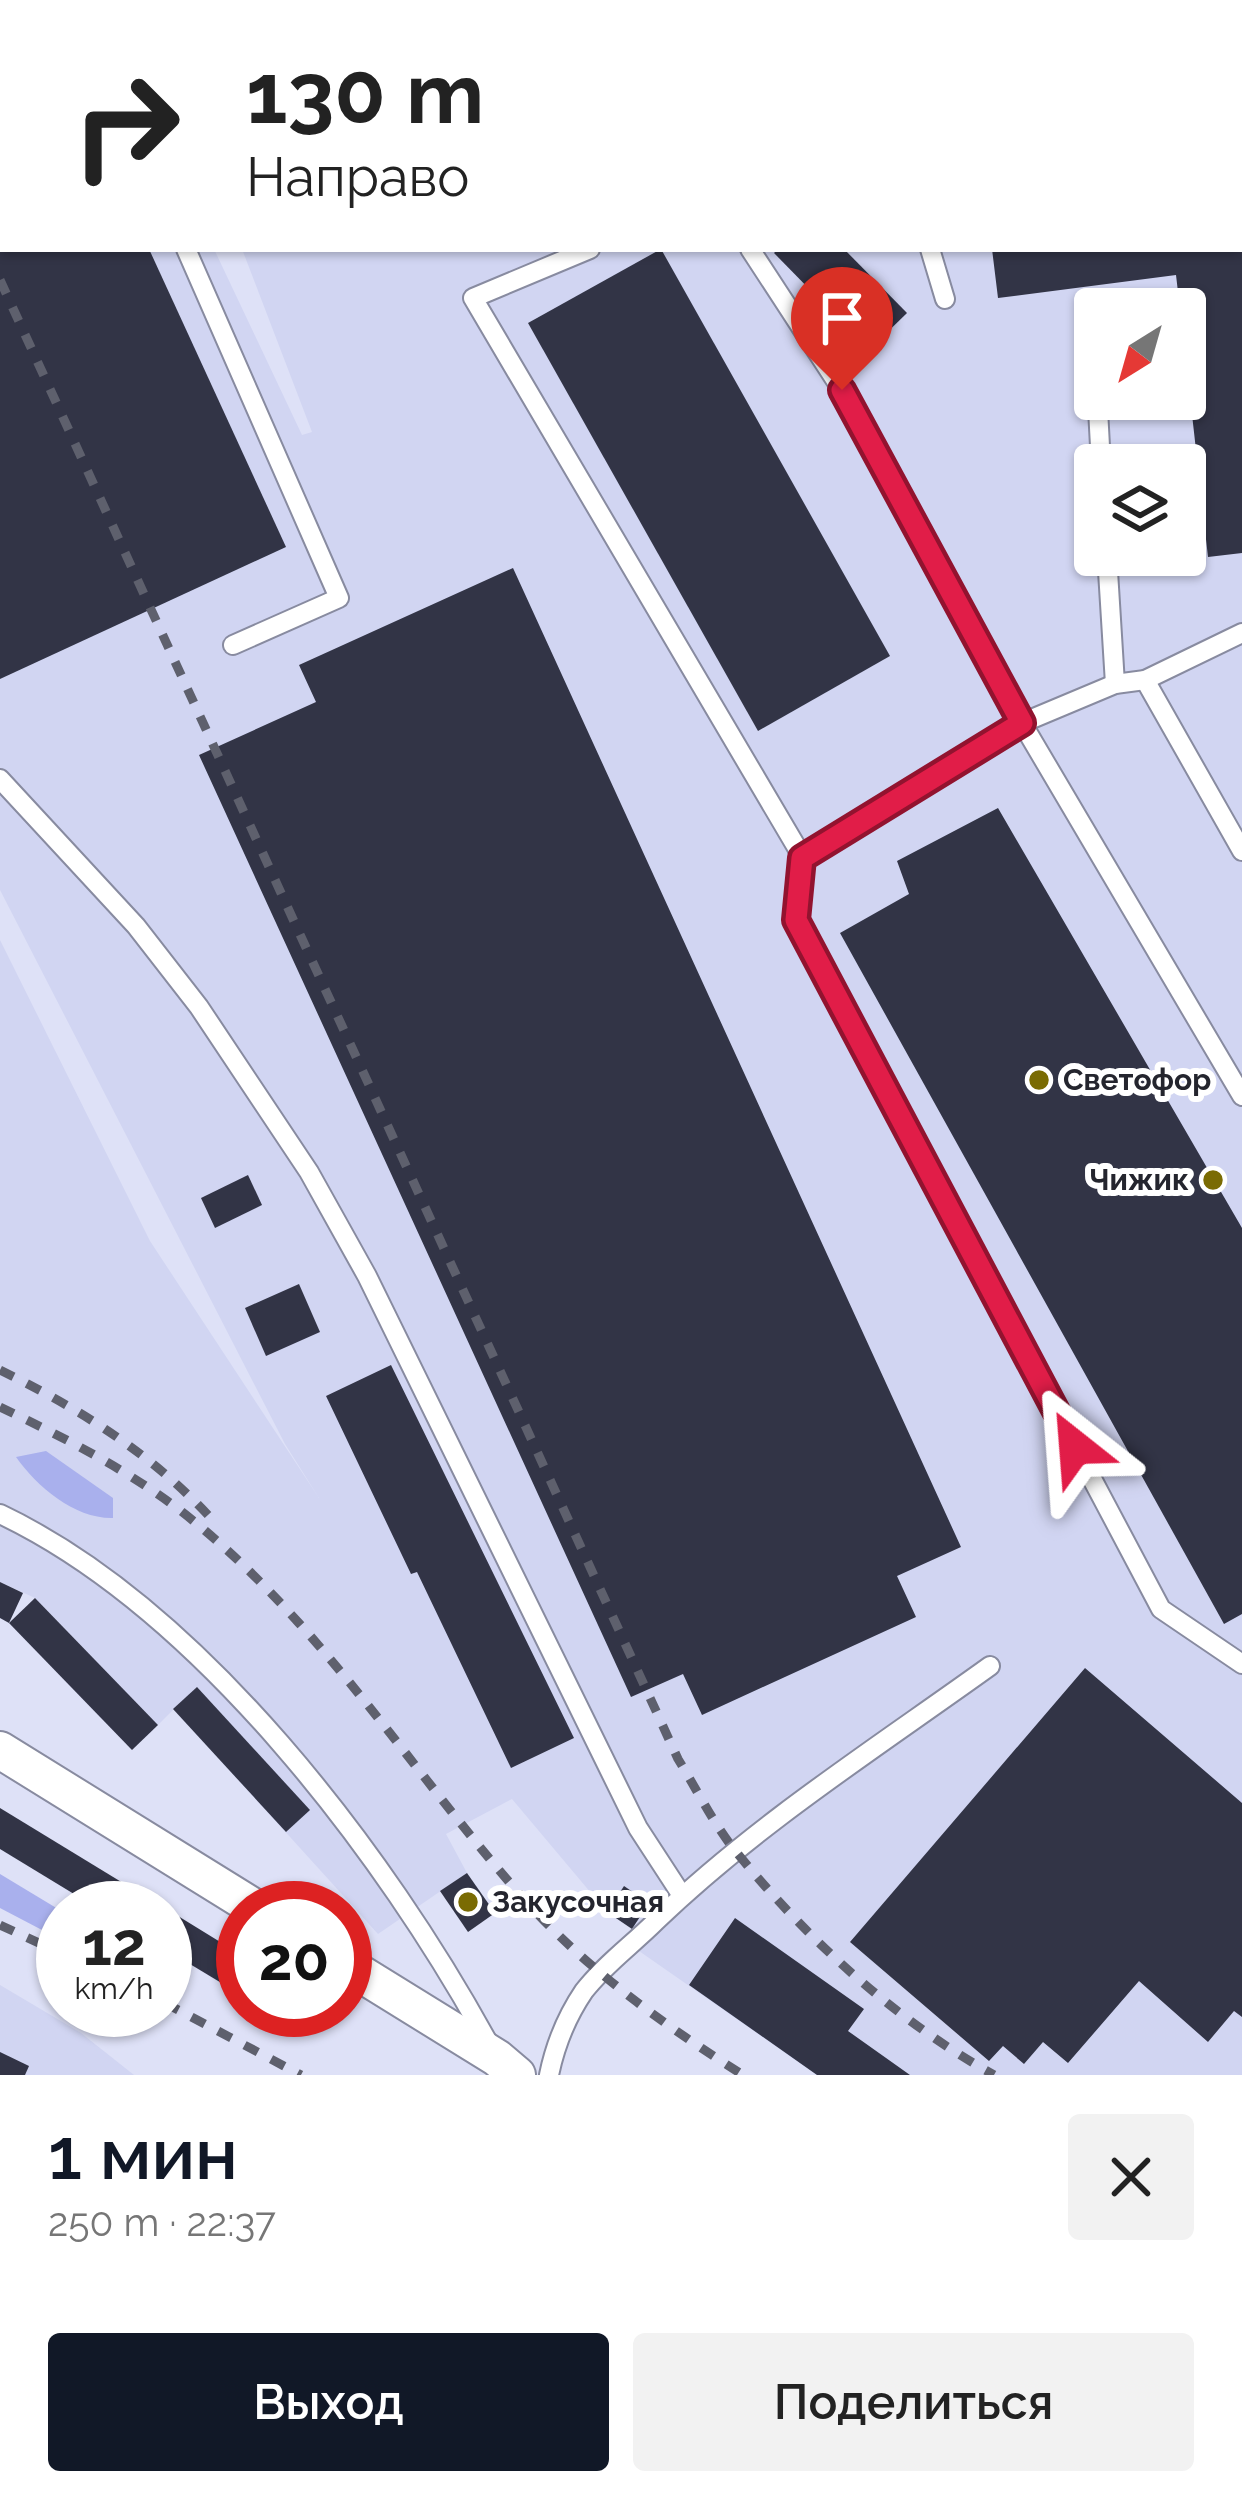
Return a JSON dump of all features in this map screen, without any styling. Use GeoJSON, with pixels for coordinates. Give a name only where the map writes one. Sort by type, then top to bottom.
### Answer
{"type":"FeatureCollection","features":[{"type":"Feature","properties":{"kind":"street"},"geometry":{"type":"LineString","coordinates":[[0,1750],[216,1884]]}},
{"type":"Feature","properties":{"kind":"street"},"geometry":{"type":"LineString","coordinates":[[372,1981],[507,2067]]}},
{"type":"Feature","properties":{"kind":"lane"},"geometry":{"type":"LineString","coordinates":[[187,252],[339,598],[233,645]]}},
{"type":"Feature","properties":{"kind":"lane"},"geometry":{"type":"LineString","coordinates":[[583,252],[473,298],[802,858],[796,920],[1160,1609],[1242,1664]]}},
{"type":"Feature","properties":{"kind":"lane"},"geometry":{"type":"LineString","coordinates":[[752,252],[842,390],[1022,723],[1242,1096]]}},
{"type":"Feature","properties":{"kind":"lane"},"geometry":{"type":"LineString","coordinates":[[931,252],[945,299]]}},
{"type":"Feature","properties":{"kind":"lane"},"geometry":{"type":"LineString","coordinates":[[1108,576],[1115,684]]}},
{"type":"Feature","properties":{"kind":"lane"},"geometry":{"type":"LineString","coordinates":[[802,858],[1022,723],[1115,684],[1144,680],[1242,633]]}},
{"type":"Feature","properties":{"kind":"lane"},"geometry":{"type":"LineString","coordinates":[[1144,680],[1242,851]]}},
{"type":"Feature","properties":{"kind":"lane"},"geometry":{"type":"LineString","coordinates":[[0,779],[136,926],[199,1007],[309,1172],[367,1276],[638,1828],[681,1894]]}},
{"type":"Feature","properties":{"kind":"lane"},"geometry":{"type":"LineString","coordinates":[[0,1514],[89,1568],[206,1663],[250,1710],[316,1788],[409,1913],[507,2067]]}},
{"type":"Feature","properties":{"kind":"lane"},"geometry":{"type":"LineString","coordinates":[[549,2075],[563,2030],[581,1996],[601,1970],[681,1894],[734,1850],[990,1666]]}},
{"type":"Feature","properties":{"kind":"shaded area"},"geometry":{"type":"Polygon","coordinates":[[[0,252],[215,252],[302,435],[312,432],[243,252],[1242,252],[1242,2075],[817,2075],[629,1944],[632,1928],[607,1912],[512,1799],[446,1834],[467,1873],[378,1934],[372,1927],[372,1881],[330,1881],[174,1709],[158,1725],[35,1598],[0,1582],[0,940],[150,1241],[319,1498],[285,1444],[0,890],[0,252]]]}},
{"type":"Feature","properties":{"kind":"shaded area"},"geometry":{"type":"Polygon","coordinates":[[[46,1451],[113,1498],[113,1518],[85,1513],[58,1499],[16,1457],[46,1451]]]}},
{"type":"Feature","properties":{"kind":"shaded area"},"geometry":{"type":"Polygon","coordinates":[[[0,1874],[36,1896],[36,1927],[0,1908],[0,1874]]]}},
{"type":"Feature","properties":{"kind":"shaded area"},"geometry":{"type":"Polygon","coordinates":[[[0,1985],[36,2006],[36,2037],[86,2037],[134,2075],[0,2075],[0,1985]]]}},
{"type":"Feature","properties":{"kind":"building"},"geometry":{"type":"Polygon","coordinates":[[[0,252],[150,252],[286,547],[0,679],[0,252]]]}},
{"type":"Feature","properties":{"kind":"building"},"geometry":{"type":"Polygon","coordinates":[[[663,252],[890,656],[758,731],[528,323],[663,252]]]}},
{"type":"Feature","properties":{"kind":"building"},"geometry":{"type":"Polygon","coordinates":[[[847,252],[907,313],[869,350],[774,253],[847,252]]]}},
{"type":"Feature","properties":{"kind":"building"},"geometry":{"type":"Polygon","coordinates":[[[992,252],[1242,252],[1242,553],[1208,557],[1206,444],[1195,444],[1193,420],[1206,420],[1206,288],[1178,288],[1176,275],[998,298],[992,252]]]}},
{"type":"Feature","properties":{"kind":"building"},"geometry":{"type":"Polygon","coordinates":[[[513,568],[961,1547],[897,1576],[916,1617],[702,1715],[683,1674],[631,1697],[199,755],[316,702],[299,665],[513,568]]]}},
{"type":"Feature","properties":{"kind":"building","name":"Светофор"},"geometry":{"type":"Polygon","coordinates":[[[998,808],[1242,1228],[1242,1614],[1224,1624],[840,933],[909,894],[897,861],[998,808]]]}},
{"type":"Feature","properties":{"kind":"building"},"geometry":{"type":"Polygon","coordinates":[[[248,1175],[262,1205],[215,1228],[201,1198],[248,1175]]]}},
{"type":"Feature","properties":{"kind":"building"},"geometry":{"type":"Polygon","coordinates":[[[299,1284],[320,1332],[266,1356],[245,1308],[299,1284]]]}},
{"type":"Feature","properties":{"kind":"building"},"geometry":{"type":"Polygon","coordinates":[[[391,1365],[574,1738],[511,1768],[326,1396],[391,1365]]]}},
{"type":"Feature","properties":{"kind":"building"},"geometry":{"type":"Polygon","coordinates":[[[0,1582],[23,1593],[9,1623],[0,1618],[0,1582]]]}},
{"type":"Feature","properties":{"kind":"building"},"geometry":{"type":"Polygon","coordinates":[[[35,1598],[158,1725],[132,1750],[9,1623],[35,1598]]]}},
{"type":"Feature","properties":{"kind":"building"},"geometry":{"type":"Polygon","coordinates":[[[1085,1668],[1242,1803],[1242,2017],[1234,2011],[1208,2042],[1139,1981],[1068,2063],[1043,2042],[1024,2064],[1003,2046],[989,2061],[850,1942],[1085,1668]]]}},
{"type":"Feature","properties":{"kind":"building"},"geometry":{"type":"Polygon","coordinates":[[[197,1687],[310,1810],[286,1832],[173,1709],[197,1687]]]}},
{"type":"Feature","properties":{"kind":"building"},"geometry":{"type":"Polygon","coordinates":[[[0,1808],[120,1881],[53,1881],[0,1849],[0,1808]]]}},
{"type":"Feature","properties":{"kind":"building","name":"Закусочная"},"geometry":{"type":"Polygon","coordinates":[[[467,1873],[495,1913],[468,1932],[440,1891],[467,1873]]]}},
{"type":"Feature","properties":{"kind":"building"},"geometry":{"type":"Polygon","coordinates":[[[624,1886],[649,1903],[632,1929],[607,1912],[624,1886]]]}},
{"type":"Feature","properties":{"kind":"building"},"geometry":{"type":"Polygon","coordinates":[[[735,1918],[864,2009],[848,2031],[910,2075],[817,2075],[689,1985],[735,1918]]]}},
{"type":"Feature","properties":{"kind":"building"},"geometry":{"type":"Polygon","coordinates":[[[192,1925],[216,1939],[216,1980],[192,1965],[192,1925]]]}},
{"type":"Feature","properties":{"kind":"building"},"geometry":{"type":"Polygon","coordinates":[[[0,2052],[29,2066],[25,2075],[0,2075],[0,2052]]]}},
{"type":"Feature","properties":{"kind":"railway"},"geometry":{"type":"LineString","coordinates":[[0,280],[678,1759],[737,1853],[793,1917],[888,2004],[994,2075]]}},
{"type":"Feature","properties":{"kind":"railway"},"geometry":{"type":"LineString","coordinates":[[0,1370],[111,1433],[162,1471],[208,1515]]}},
{"type":"Feature","properties":{"kind":"railway"},"geometry":{"type":"LineString","coordinates":[[0,1407],[138,1481],[231,1553],[320,1647],[548,1924],[627,1994],[743,2075]]}},
{"type":"Feature","properties":{"kind":"railway"},"geometry":{"type":"LineString","coordinates":[[0,1925],[36,1942]]}},
{"type":"Feature","properties":{"kind":"railway"},"geometry":{"type":"LineString","coordinates":[[192,2017],[301,2075]]}},
{"type":"Feature","properties":{"kind":"place","name":"Светофор"},"geometry":{"type":"Point","coordinates":[1039,1080]}},
{"type":"Feature","properties":{"kind":"place","name":"Чижик"},"geometry":{"type":"Point","coordinates":[1213,1180]}},
{"type":"Feature","properties":{"kind":"place","name":"Закусочная"},"geometry":{"type":"Point","coordinates":[468,1902]}},
{"type":"Feature","properties":{"kind":"route"},"geometry":{"type":"LineString","coordinates":[[842,390],[1022,723],[802,858],[796,920],[1075,1447]]}}]}
